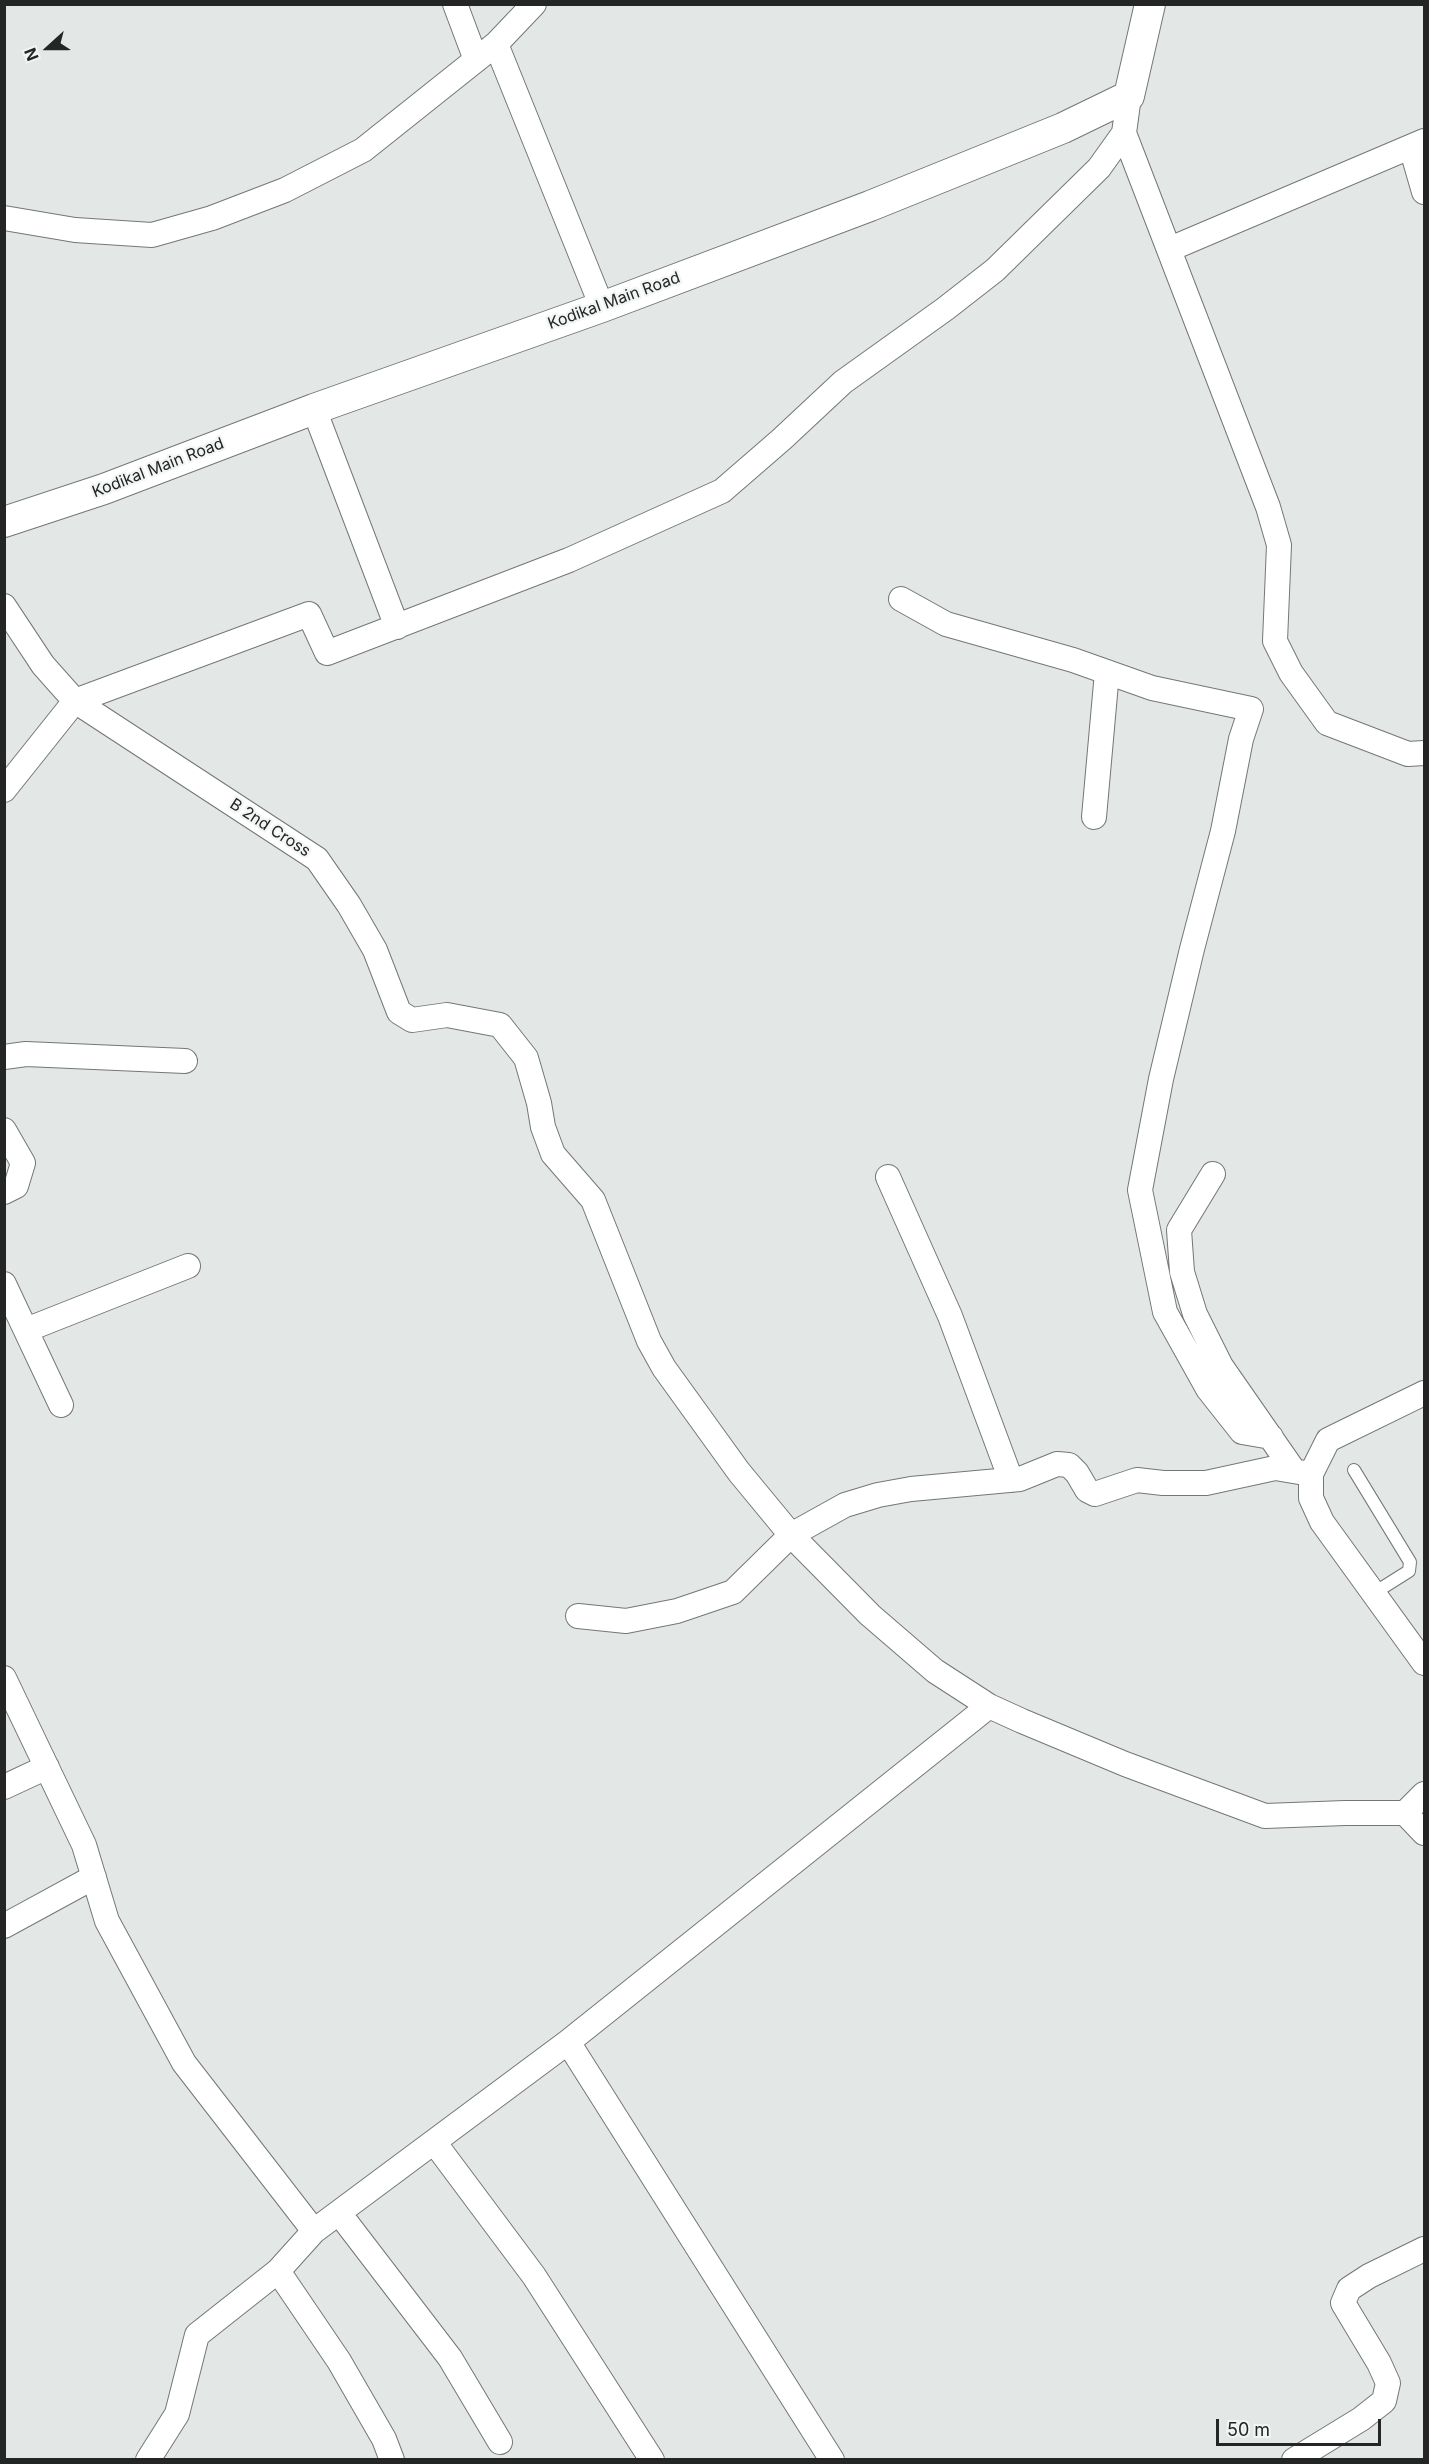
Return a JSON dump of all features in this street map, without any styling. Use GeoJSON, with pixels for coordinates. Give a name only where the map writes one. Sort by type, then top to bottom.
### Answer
{"type":"FeatureCollection","features":[{"type":"Feature","properties":{"kind":"street"},"geometry":{"type":"LineString","coordinates":[[454,4],[476,60]]}},
{"type":"Feature","properties":{"kind":"street"},"geometry":{"type":"LineString","coordinates":[[4,218],[75,230],[153,235],[212,218],[285,190],[363,150],[496,44],[534,4]]}},
{"type":"Feature","properties":{"kind":"street"},"geometry":{"type":"LineString","coordinates":[[4,790],[75,701],[309,614],[327,653],[569,560],[722,491],[843,382],[995,270],[1099,168],[1124,133],[1129,96],[1150,4]]}},
{"type":"Feature","properties":{"kind":"street"},"geometry":{"type":"LineString","coordinates":[[496,44],[602,306]]}},
{"type":"Feature","properties":{"kind":"street","name":"Kodikal Main Road"},"geometry":{"type":"LineString","coordinates":[[4,522],[104,489],[314,409],[602,306],[870,206],[1063,128],[1129,96]]}},
{"type":"Feature","properties":{"kind":"street"},"geometry":{"type":"LineString","coordinates":[[1124,133],[1268,507],[1279,545],[1275,640],[1287,665],[1327,723],[1408,754],[1425,753]]}},
{"type":"Feature","properties":{"kind":"street"},"geometry":{"type":"LineString","coordinates":[[1170,249],[1322,182],[1418,144],[1425,192]]}},
{"type":"Feature","properties":{"kind":"street"},"geometry":{"type":"LineString","coordinates":[[314,409],[398,627]]}},
{"type":"Feature","properties":{"kind":"street"},"geometry":{"type":"LineString","coordinates":[[901,599],[946,624],[1107,672],[1152,688],[1251,709],[1241,739],[1223,831],[1161,1078],[1140,1190],[1165,1312],[1208,1389],[1242,1432],[1271,1437]]}},
{"type":"Feature","properties":{"kind":"street","name":"B 2nd Cross"},"geometry":{"type":"LineString","coordinates":[[4,606],[43,664],[75,701],[317,859],[349,905],[375,950],[399,1012],[411,1020],[447,1015],[500,1025],[526,1058],[539,1103],[543,1127],[553,1154],[593,1200],[649,1341],[664,1368],[732,1463],[791,1535],[870,1615],[935,1671],[989,1706],[1125,1764],[1265,1816],[1345,1812],[1405,1813]]}},
{"type":"Feature","properties":{"kind":"street"},"geometry":{"type":"LineString","coordinates":[[1094,817],[1107,672]]}},
{"type":"Feature","properties":{"kind":"street"},"geometry":{"type":"LineString","coordinates":[[4,1057],[26,1054],[185,1060]]}},
{"type":"Feature","properties":{"kind":"street"},"geometry":{"type":"LineString","coordinates":[[4,1130],[23,1163],[16,1186],[4,1192]]}},
{"type":"Feature","properties":{"kind":"street"},"geometry":{"type":"LineString","coordinates":[[1213,1174],[1179,1230],[1182,1272],[1195,1314],[1221,1366],[1271,1437],[1303,1472],[1322,1522],[1425,1663]]}},
{"type":"Feature","properties":{"kind":"street"},"geometry":{"type":"LineString","coordinates":[[888,1177],[950,1317],[1011,1480]]}},
{"type":"Feature","properties":{"kind":"street"},"geometry":{"type":"LineString","coordinates":[[26,1330],[188,1266]]}},
{"type":"Feature","properties":{"kind":"street"},"geometry":{"type":"LineString","coordinates":[[4,1284],[61,1405]]}},
{"type":"Feature","properties":{"kind":"street"},"geometry":{"type":"LineString","coordinates":[[1303,1472],[1328,1440],[1425,1393]]}},
{"type":"Feature","properties":{"kind":"street"},"geometry":{"type":"LineString","coordinates":[[578,1616],[626,1620],[677,1611],[733,1592],[791,1535],[845,1505],[878,1495],[911,1489],[1011,1480],[1057,1464],[1069,1465],[1077,1473],[1087,1490],[1095,1494],[1137,1480],[1163,1483],[1206,1483],[1275,1468],[1303,1472]]}},
{"type":"Feature","properties":{"kind":"street"},"geometry":{"type":"LineString","coordinates":[[4,1678],[84,1845],[112,1929],[184,2063],[314,2231]]}},
{"type":"Feature","properties":{"kind":"street"},"geometry":{"type":"LineString","coordinates":[[148,2460],[177,2414],[197,2335],[278,2271],[314,2231],[568,2042],[989,1706]]}},
{"type":"Feature","properties":{"kind":"street"},"geometry":{"type":"LineString","coordinates":[[4,1787],[47,1767]]}},
{"type":"Feature","properties":{"kind":"street"},"geometry":{"type":"LineString","coordinates":[[1425,1794],[1405,1813],[1425,1833]]}},
{"type":"Feature","properties":{"kind":"street"},"geometry":{"type":"LineString","coordinates":[[4,1926],[94,1877]]}},
{"type":"Feature","properties":{"kind":"street"},"geometry":{"type":"LineString","coordinates":[[568,2042],[832,2460]]}},
{"type":"Feature","properties":{"kind":"street"},"geometry":{"type":"LineString","coordinates":[[434,2142],[534,2276],[652,2460]]}},
{"type":"Feature","properties":{"kind":"street"},"geometry":{"type":"LineString","coordinates":[[339,2213],[450,2358],[500,2442]]}},
{"type":"Feature","properties":{"kind":"street"},"geometry":{"type":"LineString","coordinates":[[1294,2460],[1361,2419],[1384,2401],[1388,2383],[1379,2363],[1343,2303],[1349,2289],[1369,2276],[1425,2249]]}},
{"type":"Feature","properties":{"kind":"street"},"geometry":{"type":"LineString","coordinates":[[278,2271],[339,2361],[384,2439],[392,2460]]}},
{"type":"Feature","properties":{"kind":"lane"},"geometry":{"type":"LineString","coordinates":[[1354,1470],[1410,1562],[1409,1571],[1374,1593]]}}]}
